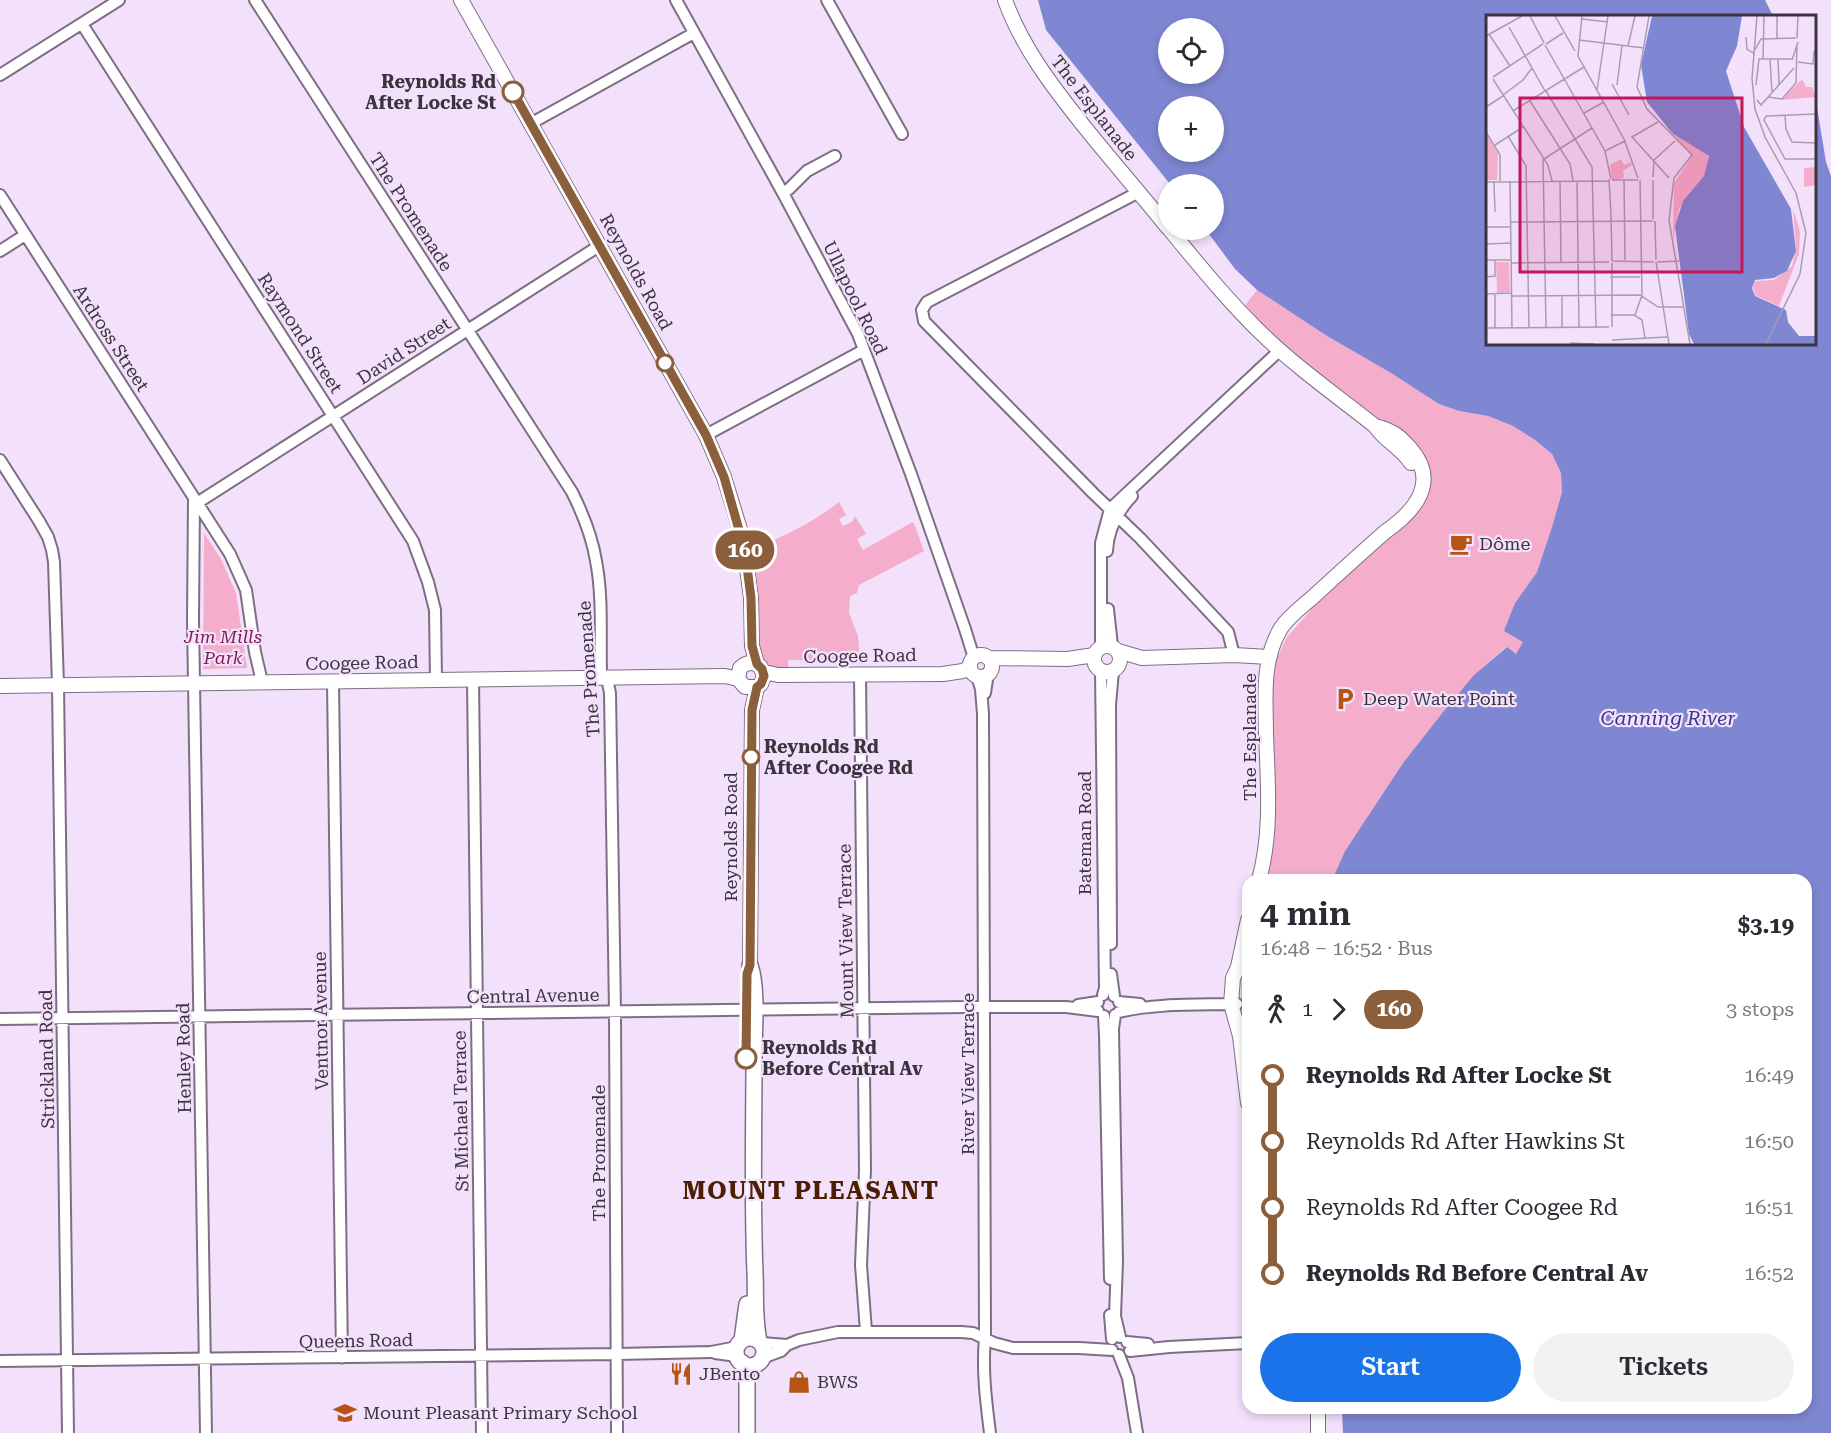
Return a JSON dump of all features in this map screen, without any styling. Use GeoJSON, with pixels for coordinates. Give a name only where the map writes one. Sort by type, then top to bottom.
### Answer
{"type":"FeatureCollection","features":[{"type":"Feature","properties":{"kind":"main road","name":"Reynolds Road"},"geometry":{"type":"LineString","coordinates":[[747,1433],[747,1382],[752,1293],[750,1010],[747,974],[750,965]]}},
{"type":"Feature","properties":{"kind":"main road","name":"Reynolds Road"},"geometry":{"type":"LineString","coordinates":[[750,1351],[755,1386],[755,1433]]}},
{"type":"Feature","properties":{"kind":"street"},"geometry":{"type":"LineString","coordinates":[[0,75],[119,0]]}},
{"type":"Feature","properties":{"kind":"street","name":"The Promenade"},"geometry":{"type":"LineString","coordinates":[[255,0],[572,492],[584,518],[597,564],[602,672],[610,693],[615,1011],[617,1433]]}},
{"type":"Feature","properties":{"kind":"street","name":"Reynolds Road"},"geometry":{"type":"LineString","coordinates":[[461,0],[706,435],[724,477],[743,539],[751,598],[752,646],[748,676],[752,710],[750,965]]}},
{"type":"Feature","properties":{"kind":"street","name":"Ullapool Road"},"geometry":{"type":"LineString","coordinates":[[676,0],[842,302],[864,350],[911,474],[965,628],[981,666]]}},
{"type":"Feature","properties":{"kind":"street"},"geometry":{"type":"LineString","coordinates":[[827,0],[902,134]]}},
{"type":"Feature","properties":{"kind":"street","name":"The Esplanade"},"geometry":{"type":"LineString","coordinates":[[1005,0],[1036,63],[1050,85],[1158,215]]}},
{"type":"Feature","properties":{"kind":"street","name":"Raymond Street"},"geometry":{"type":"LineString","coordinates":[[82,24],[413,541],[428,582],[435,610],[436,680]]}},
{"type":"Feature","properties":{"kind":"street"},"geometry":{"type":"LineString","coordinates":[[530,124],[694,33]]}},
{"type":"Feature","properties":{"kind":"street"},"geometry":{"type":"LineString","coordinates":[[783,193],[807,171],[835,156]]}},
{"type":"Feature","properties":{"kind":"street"},"geometry":{"type":"LineString","coordinates":[[1139,192],[927,302],[922,310],[924,321],[1140,538],[1228,632],[1234,655]]}},
{"type":"Feature","properties":{"kind":"street","name":"Ardross Street"},"geometry":{"type":"LineString","coordinates":[[0,195],[230,554],[246,590],[262,682]]}},
{"type":"Feature","properties":{"kind":"street"},"geometry":{"type":"LineString","coordinates":[[0,251],[25,236]]}},
{"type":"Feature","properties":{"kind":"street","name":"The Esplanade"},"geometry":{"type":"LineString","coordinates":[[1178,240],[1232,303],[1280,350],[1375,426],[1390,430],[1400,438],[1417,456],[1424,472],[1422,492],[1412,510],[1384,532],[1282,626],[1269,657],[1265,684],[1268,821],[1265,858],[1261,874]]}},
{"type":"Feature","properties":{"kind":"street","name":"David Street"},"geometry":{"type":"LineString","coordinates":[[195,501],[334,417],[598,246]]}},
{"type":"Feature","properties":{"kind":"street"},"geometry":{"type":"LineString","coordinates":[[706,435],[864,350]]}},
{"type":"Feature","properties":{"kind":"street","name":"Bateman Road"},"geometry":{"type":"LineString","coordinates":[[1137,1433],[1128,1378],[1120,1346],[1110,1322],[1106,1035],[1112,980],[1110,686],[1100,552],[1102,534],[1113,512],[1280,350]]}},
{"type":"Feature","properties":{"kind":"street","name":"Strickland Road"},"geometry":{"type":"LineString","coordinates":[[0,460],[48,537],[54,562],[58,685],[68,1433]]}},
{"type":"Feature","properties":{"kind":"street"},"geometry":{"type":"LineString","coordinates":[[194,683],[195,501]]}},
{"type":"Feature","properties":{"kind":"street","name":"Bateman Road"},"geometry":{"type":"LineString","coordinates":[[1107,658],[1109,628],[1106,584],[1107,546],[1113,512]]}},
{"type":"Feature","properties":{"kind":"street"},"geometry":{"type":"LineString","coordinates":[[1111,530],[1128,530],[1140,538]]}},
{"type":"Feature","properties":{"kind":"street","name":"Coogee Road"},"geometry":{"type":"LineString","coordinates":[[0,686],[860,674],[960,675],[981,666],[1014,659],[1234,655],[1269,657]]}},
{"type":"Feature","properties":{"kind":"street","name":"River View Terrace"},"geometry":{"type":"LineString","coordinates":[[981,666],[985,1007],[985,1338],[983,1355],[984,1390],[990,1433]]}},
{"type":"Feature","properties":{"kind":"street","name":"Mount View Terrace"},"geometry":{"type":"LineString","coordinates":[[860,674],[865,1170],[861,1265],[866,1331]]}},
{"type":"Feature","properties":{"kind":"street","name":"St Michael Terrace"},"geometry":{"type":"LineString","coordinates":[[473,680],[482,1433]]}},
{"type":"Feature","properties":{"kind":"street","name":"Ventnor Avenue"},"geometry":{"type":"LineString","coordinates":[[333,682],[342,1358]]}},
{"type":"Feature","properties":{"kind":"street","name":"Henley Road"},"geometry":{"type":"LineString","coordinates":[[194,683],[206,1433]]}},
{"type":"Feature","properties":{"kind":"street"},"geometry":{"type":"LineString","coordinates":[[1242,948],[1233,978],[1234,1004],[1242,1053]]}},
{"type":"Feature","properties":{"kind":"street","name":"Central Avenue"},"geometry":{"type":"LineString","coordinates":[[0,1019],[1234,1004]]}},
{"type":"Feature","properties":{"kind":"street","name":"Queens Road"},"geometry":{"type":"LineString","coordinates":[[0,1362],[750,1351],[787,1345],[820,1335],[866,1331],[961,1332],[985,1338],[1003,1347],[1013,1348],[1169,1347],[1242,1343]]}},
{"type":"Feature","properties":{"kind":"street"},"geometry":{"type":"LineString","coordinates":[[1318,1414],[1318,1433]]}},
{"type":"Feature","properties":{"kind":"green space"},"geometry":{"type":"Polygon","coordinates":[[[1257,290],[1327,336],[1439,404],[1459,411],[1488,416],[1513,426],[1552,454],[1561,473],[1562,492],[1537,572],[1515,603],[1506,632],[1524,642],[1516,654],[1506,647],[1474,675],[1443,712],[1403,763],[1345,851],[1335,874],[1266,874],[1273,844],[1272,700],[1276,660],[1287,637],[1317,603],[1409,519],[1422,473],[1406,446],[1243,308],[1257,290]]]}},
{"type":"Feature","properties":{"kind":"green space"},"geometry":{"type":"Polygon","coordinates":[[[839,502],[846,515],[839,519],[843,526],[852,522],[855,516],[866,534],[857,539],[863,550],[914,523],[924,551],[859,585],[857,593],[850,596],[849,613],[858,636],[860,661],[788,660],[789,675],[757,664],[745,551],[794,530],[839,502]]]}},
{"type":"Feature","properties":{"kind":"green space","name":"Jim Mills Park"},"geometry":{"type":"Polygon","coordinates":[[[204,533],[221,559],[236,593],[247,668],[203,669],[204,533]]]}},
{"type":"Feature","properties":{"kind":"green space"},"geometry":{"type":"Polygon","coordinates":[[[1242,971],[1242,1021],[1241,1004],[1242,971]]]}},
{"type":"Feature","properties":{"kind":"water","name":"Canning River"},"geometry":{"type":"Polygon","coordinates":[[[1038,0],[1765,0],[1772,15],[1486,15],[1486,345],[1816,345],[1816,101],[1826,162],[1831,176],[1831,1433],[1343,1433],[1342,1414],[1812,1414],[1812,874],[1335,874],[1345,851],[1403,763],[1443,712],[1474,675],[1507,647],[1516,654],[1523,642],[1504,631],[1515,603],[1537,572],[1562,492],[1561,473],[1552,454],[1513,426],[1488,416],[1459,411],[1439,404],[1327,336],[1257,290],[1235,269],[1213,240],[1224,240],[1224,174],[1162,174],[1046,30],[1038,0]]]}},
{"type":"Feature","properties":{"kind":"bus line","name":"160"},"geometry":{"type":"LineString","coordinates":[[513,92],[706,435],[724,477],[743,539],[749,573],[752,646],[757,664],[764,672],[763,680],[757,687],[752,710],[750,965],[747,974],[746,1058]]}},
{"type":"Feature","properties":{"kind":"place","name":"Reynolds Rd After Locke St"},"geometry":{"type":"Point","coordinates":[513,92]}},
{"type":"Feature","properties":{"kind":"place","name":"Dôme"},"geometry":{"type":"Point","coordinates":[1461,544]}},
{"type":"Feature","properties":{"kind":"place","name":"Deep Water Point"},"geometry":{"type":"Point","coordinates":[1345,699]}},
{"type":"Feature","properties":{"kind":"place","name":"Reynolds Rd After Coogee Rd"},"geometry":{"type":"Point","coordinates":[751,757]}},
{"type":"Feature","properties":{"kind":"place","name":"Reynolds Rd Before Central Av"},"geometry":{"type":"Point","coordinates":[746,1058]}},
{"type":"Feature","properties":{"kind":"place","name":"JBento"},"geometry":{"type":"Point","coordinates":[681,1374]}},
{"type":"Feature","properties":{"kind":"place","name":"BWS"},"geometry":{"type":"Point","coordinates":[799,1382]}},
{"type":"Feature","properties":{"kind":"place","name":"Mount Pleasant Primary School"},"geometry":{"type":"Point","coordinates":[345,1413]}},
{"type":"Feature","properties":{"kind":"district","name":"MOUNT PLEASANT"},"geometry":{"type":"Point","coordinates":[811,1191]}}]}
